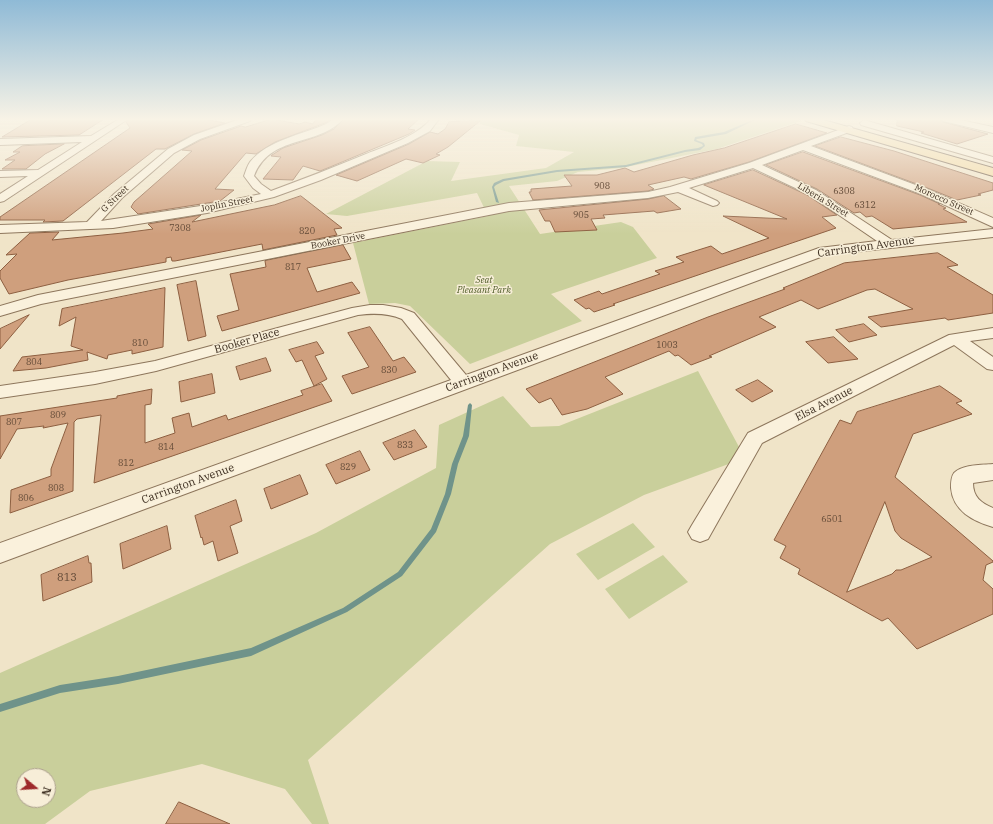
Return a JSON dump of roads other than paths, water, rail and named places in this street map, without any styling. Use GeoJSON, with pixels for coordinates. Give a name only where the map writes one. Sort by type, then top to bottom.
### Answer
{"type":"FeatureCollection","features":[{"type":"Feature","properties":{"kind":"main road"},"geometry":{"type":"LineString","coordinates":[[950,157],[993,172]]}},
{"type":"Feature","properties":{"kind":"main road"},"geometry":{"type":"LineString","coordinates":[[968,157],[993,165]]}},
{"type":"Feature","properties":{"kind":"street"},"geometry":{"type":"LineString","coordinates":[[0,198],[64,157]]}},
{"type":"Feature","properties":{"kind":"street","name":"G Street"},"geometry":{"type":"LineString","coordinates":[[90,226],[118,196],[163,157]]}},
{"type":"Feature","properties":{"kind":"street"},"geometry":{"type":"LineString","coordinates":[[260,157],[252,167],[249,176],[257,186],[270,195]]}},
{"type":"Feature","properties":{"kind":"street","name":"Joplin Street"},"geometry":{"type":"LineString","coordinates":[[0,229],[90,226],[165,216],[270,195],[317,178],[366,157]]}},
{"type":"Feature","properties":{"kind":"street","name":"Booker Drive"},"geometry":{"type":"LineString","coordinates":[[0,311],[38,300],[494,210],[536,204],[648,195],[679,188],[774,157]]}},
{"type":"Feature","properties":{"kind":"street","name":"Morocco Street"},"geometry":{"type":"LineString","coordinates":[[833,157],[912,186],[993,223]]}},
{"type":"Feature","properties":{"kind":"street"},"geometry":{"type":"LineString","coordinates":[[983,157],[993,160]]}},
{"type":"Feature","properties":{"kind":"street","name":"Liberia Street"},"geometry":{"type":"LineString","coordinates":[[753,165],[790,180],[812,192],[840,209],[888,243]]}},
{"type":"Feature","properties":{"kind":"street"},"geometry":{"type":"LineString","coordinates":[[0,174],[40,173]]}},
{"type":"Feature","properties":{"kind":"street"},"geometry":{"type":"LineString","coordinates":[[679,188],[713,203]]}},
{"type":"Feature","properties":{"kind":"street","name":"Carrington Avenue"},"geometry":{"type":"LineString","coordinates":[[0,553],[824,250],[993,233]]}},
{"type":"Feature","properties":{"kind":"street","name":"Booker Place"},"geometry":{"type":"LineString","coordinates":[[0,392],[94,378],[156,366],[350,313],[374,309],[395,311],[408,316],[463,383]]}},
{"type":"Feature","properties":{"kind":"street","name":"Elsa Avenue"},"geometry":{"type":"LineString","coordinates":[[700,532],[754,438],[955,338],[993,332]]}},
{"type":"Feature","properties":{"kind":"street"},"geometry":{"type":"LineString","coordinates":[[955,338],[993,365]]}},
{"type":"Feature","properties":{"kind":"street"},"geometry":{"type":"LineString","coordinates":[[993,472],[969,475],[962,479],[961,491],[969,506],[978,513],[993,518]]}},
{"type":"Feature","properties":{"kind":"waterway"},"geometry":{"type":"LineString","coordinates":[[498,202],[493,187],[495,184],[503,180],[557,171],[626,166],[660,157]]}},
{"type":"Feature","properties":{"kind":"waterway"},"geometry":{"type":"LineString","coordinates":[[0,708],[60,689],[118,680],[251,652],[345,610],[400,574],[434,530],[448,494],[455,464],[466,436],[470,405]]}},
{"type":"Feature","properties":{"kind":"park label","name":"Seat Pleasant Park"},"geometry":{"type":"Point","coordinates":[484,286]}}]}
